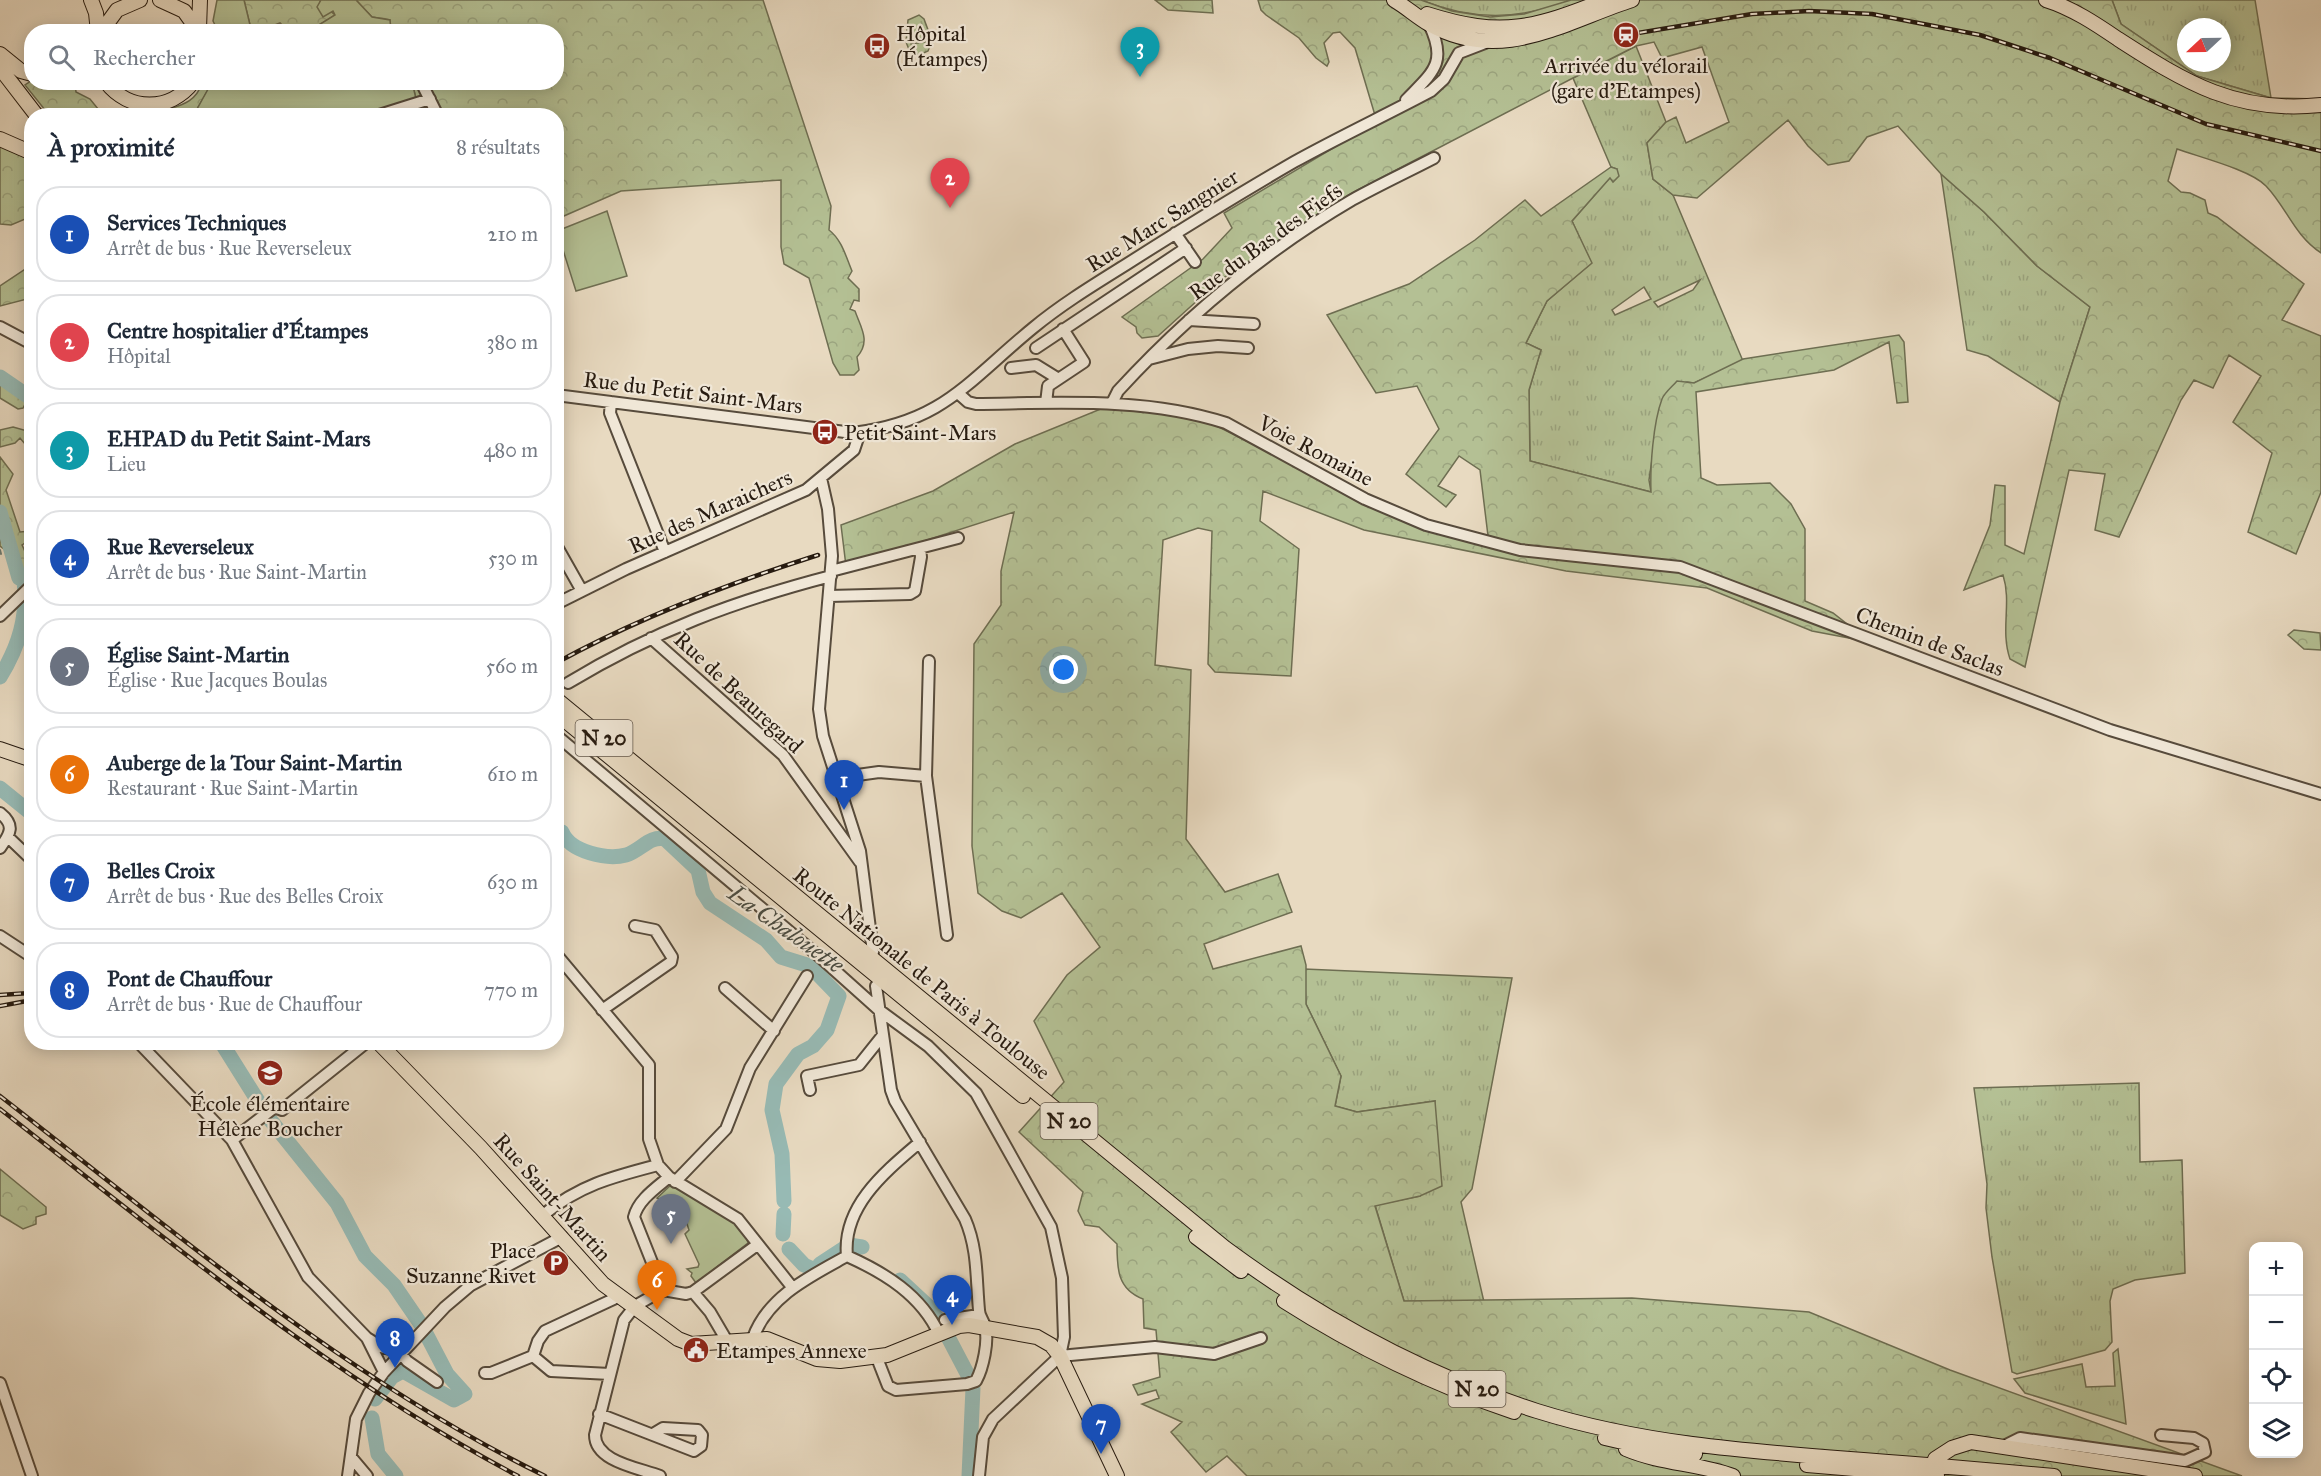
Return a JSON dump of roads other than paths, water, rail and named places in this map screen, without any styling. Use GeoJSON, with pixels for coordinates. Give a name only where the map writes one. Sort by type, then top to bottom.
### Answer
{"type":"FeatureCollection","features":[{"type":"Feature","properties":{"kind":"main road"},"geometry":{"type":"LineString","coordinates":[[91,0],[98,24]]}},
{"type":"Feature","properties":{"kind":"main road"},"geometry":{"type":"LineString","coordinates":[[106,24],[117,10],[134,0]]}},
{"type":"Feature","properties":{"kind":"main road"},"geometry":{"type":"LineString","coordinates":[[161,0],[168,0]]}},
{"type":"Feature","properties":{"kind":"main road"},"geometry":{"type":"LineString","coordinates":[[161,0],[184,11],[193,24]]}},
{"type":"Feature","properties":{"kind":"main road"},"geometry":{"type":"LineString","coordinates":[[199,24],[200,0]]}},
{"type":"Feature","properties":{"kind":"main road"},"geometry":{"type":"LineString","coordinates":[[1394,0],[1449,27],[1492,41],[1544,34],[1631,0]]}},
{"type":"Feature","properties":{"kind":"main road"},"geometry":{"type":"LineString","coordinates":[[1408,8],[1429,24],[1449,27],[1458,24],[1508,29],[1544,22],[1605,0]]}},
{"type":"Feature","properties":{"kind":"main road"},"geometry":{"type":"LineString","coordinates":[[2046,0],[2089,20],[2179,78],[2208,92],[2250,104],[2285,107],[2321,105]]}},
{"type":"Feature","properties":{"kind":"main road"},"geometry":{"type":"LineString","coordinates":[[0,54],[24,72]]}},
{"type":"Feature","properties":{"kind":"main road"},"geometry":{"type":"LineString","coordinates":[[0,69],[31,108]]}},
{"type":"Feature","properties":{"kind":"main road"},"geometry":{"type":"LineString","coordinates":[[0,83],[24,113]]}},
{"type":"Feature","properties":{"kind":"main road"},"geometry":{"type":"LineString","coordinates":[[115,90],[127,100],[144,105],[159,104],[177,98],[185,90]]}},
{"type":"Feature","properties":{"kind":"main road"},"geometry":{"type":"LineString","coordinates":[[153,108],[159,104]]}},
{"type":"Feature","properties":{"kind":"main road"},"geometry":{"type":"LineString","coordinates":[[0,140],[13,142],[24,148]]}},
{"type":"Feature","properties":{"kind":"main road","name":"Route Nationale de Paris à Toulouse"},"geometry":{"type":"LineString","coordinates":[[564,706],[1224,1248],[1276,1285],[1381,1346],[1430,1370],[1537,1411],[1657,1439],[1722,1450],[2054,1476]]}},
{"type":"Feature","properties":{"kind":"main road","name":"Route Nationale de Paris à Toulouse"},"geometry":{"type":"LineString","coordinates":[[564,720],[895,993],[1220,1256],[1324,1327],[1426,1379],[1538,1420],[1597,1436],[1657,1450],[1698,1455],[1937,1476]]}},
{"type":"Feature","properties":{"kind":"main road"},"geometry":{"type":"LineString","coordinates":[[0,748],[24,757]]}},
{"type":"Feature","properties":{"kind":"main road","name":"Rue Saint-Martin"},"geometry":{"type":"LineString","coordinates":[[386,1050],[618,1297],[635,1306],[685,1342],[753,1338],[774,1340],[826,1360],[877,1358],[944,1329],[982,1321],[1037,1337],[1051,1345],[1060,1356]]}},
{"type":"Feature","properties":{"kind":"main road"},"geometry":{"type":"LineString","coordinates":[[1060,1356],[1117,1476]]}},
{"type":"Feature","properties":{"kind":"main road"},"geometry":{"type":"LineString","coordinates":[[1597,1436],[1644,1456],[1720,1471],[1733,1476]]}},
{"type":"Feature","properties":{"kind":"main road"},"geometry":{"type":"LineString","coordinates":[[1935,1459],[1952,1448],[1971,1442],[2195,1476]]}},
{"type":"Feature","properties":{"kind":"street"},"geometry":{"type":"LineString","coordinates":[[1429,24],[1438,43]]}},
{"type":"Feature","properties":{"kind":"street"},"geometry":{"type":"LineString","coordinates":[[1449,27],[1458,53],[1492,41]]}},
{"type":"Feature","properties":{"kind":"street"},"geometry":{"type":"LineString","coordinates":[[1438,43],[1449,27]]}},
{"type":"Feature","properties":{"kind":"street","name":"Rue Marc Sangnier"},"geometry":{"type":"LineString","coordinates":[[1402,104],[1432,72],[1438,61],[1438,43]]}},
{"type":"Feature","properties":{"kind":"street","name":"Rue Marc Sangnier"},"geometry":{"type":"LineString","coordinates":[[959,394],[980,372],[1062,306],[1175,233],[1294,162],[1402,104],[1431,91],[1444,79],[1458,53]]}},
{"type":"Feature","properties":{"kind":"street"},"geometry":{"type":"LineString","coordinates":[[425,90],[434,108]]}},
{"type":"Feature","properties":{"kind":"street"},"geometry":{"type":"LineString","coordinates":[[401,108],[430,99]]}},
{"type":"Feature","properties":{"kind":"street","name":"Rue du Bas des Fiefs"},"geometry":{"type":"LineString","coordinates":[[1112,404],[1118,391],[1149,359],[1189,320],[1244,274],[1353,200],[1434,158]]}},
{"type":"Feature","properties":{"kind":"street"},"geometry":{"type":"LineString","coordinates":[[1175,233],[1196,262]]}},
{"type":"Feature","properties":{"kind":"street"},"geometry":{"type":"LineString","coordinates":[[1036,348],[1186,248]]}},
{"type":"Feature","properties":{"kind":"street"},"geometry":{"type":"LineString","coordinates":[[1189,320],[1254,324]]}},
{"type":"Feature","properties":{"kind":"street"},"geometry":{"type":"LineString","coordinates":[[0,327],[24,340]]}},
{"type":"Feature","properties":{"kind":"street"},"geometry":{"type":"LineString","coordinates":[[959,394],[968,402],[976,404],[1046,403],[1048,386],[1084,362],[1063,329]]}},
{"type":"Feature","properties":{"kind":"street"},"geometry":{"type":"LineString","coordinates":[[1149,359],[1193,348],[1218,346],[1248,348]]}},
{"type":"Feature","properties":{"kind":"street"},"geometry":{"type":"LineString","coordinates":[[1011,368],[1036,365],[1057,378]]}},
{"type":"Feature","properties":{"kind":"street","name":"Rue du Petit Saint-Mars"},"geometry":{"type":"LineString","coordinates":[[564,396],[860,432],[901,424],[941,406],[959,394]]}},
{"type":"Feature","properties":{"kind":"street"},"geometry":{"type":"LineString","coordinates":[[611,402],[610,413],[665,552]]}},
{"type":"Feature","properties":{"kind":"street","name":"Voie Romaine"},"geometry":{"type":"LineString","coordinates":[[1046,403],[1112,404],[1180,411],[1226,423],[1393,513],[1426,525],[1520,550]]}},
{"type":"Feature","properties":{"kind":"street","name":"Rue des Maraichers"},"geometry":{"type":"LineString","coordinates":[[564,600],[665,552],[797,495],[854,450],[860,432]]}},
{"type":"Feature","properties":{"kind":"street"},"geometry":{"type":"LineString","coordinates":[[821,478],[828,509],[831,573],[819,709],[823,736],[851,820],[862,865],[873,952]]}},
{"type":"Feature","properties":{"kind":"street"},"geometry":{"type":"LineString","coordinates":[[568,683],[651,638],[720,608],[831,573],[958,538]]}},
{"type":"Feature","properties":{"kind":"street"},"geometry":{"type":"LineString","coordinates":[[829,596],[895,595],[915,591],[921,557],[920,548]]}},
{"type":"Feature","properties":{"kind":"street","name":"Chemin de Saclas"},"geometry":{"type":"LineString","coordinates":[[1520,550],[1680,567],[2110,730],[2321,794]]}},
{"type":"Feature","properties":{"kind":"street"},"geometry":{"type":"LineString","coordinates":[[564,558],[582,591]]}},
{"type":"Feature","properties":{"kind":"street"},"geometry":{"type":"LineString","coordinates":[[0,616],[24,592]]}},
{"type":"Feature","properties":{"kind":"street","name":"Rue de Beauregard"},"geometry":{"type":"LineString","coordinates":[[651,638],[783,755],[837,827],[862,865]]}},
{"type":"Feature","properties":{"kind":"street"},"geometry":{"type":"LineString","coordinates":[[929,661],[926,776],[947,934]]}},
{"type":"Feature","properties":{"kind":"street"},"geometry":{"type":"LineString","coordinates":[[564,742],[805,944],[879,1010],[928,1046],[976,1094],[1042,1209],[1057,1245],[1062,1278],[1064,1337],[1060,1356],[993,1419],[983,1437],[979,1476]]}},
{"type":"Feature","properties":{"kind":"street"},"geometry":{"type":"LineString","coordinates":[[836,778],[879,772],[926,776]]}},
{"type":"Feature","properties":{"kind":"street"},"geometry":{"type":"LineString","coordinates":[[0,813],[10,823],[8,837],[0,848]]}},
{"type":"Feature","properties":{"kind":"street"},"geometry":{"type":"LineString","coordinates":[[837,827],[851,820]]}},
{"type":"Feature","properties":{"kind":"street"},"geometry":{"type":"LineString","coordinates":[[8,837],[24,852]]}},
{"type":"Feature","properties":{"kind":"street"},"geometry":{"type":"LineString","coordinates":[[602,1010],[671,962],[672,957],[655,930],[635,926]]}},
{"type":"Feature","properties":{"kind":"street"},"geometry":{"type":"LineString","coordinates":[[0,936],[24,952]]}},
{"type":"Feature","properties":{"kind":"street"},"geometry":{"type":"LineString","coordinates":[[564,964],[649,1065],[649,1139],[658,1165],[672,1180],[728,1211],[738,1219],[792,1287]]}},
{"type":"Feature","properties":{"kind":"street"},"geometry":{"type":"LineString","coordinates":[[663,1290],[634,1217],[636,1210],[650,1193],[672,1180],[726,1129],[750,1068],[807,976]]}},
{"type":"Feature","properties":{"kind":"street"},"geometry":{"type":"LineString","coordinates":[[876,987],[888,1078],[895,1101],[965,1219],[973,1238],[977,1256],[983,1360],[971,1383],[896,1390],[888,1386],[877,1358]]}},
{"type":"Feature","properties":{"kind":"street"},"geometry":{"type":"LineString","coordinates":[[725,988],[774,1031]]}},
{"type":"Feature","properties":{"kind":"street"},"geometry":{"type":"LineString","coordinates":[[810,1090],[807,1076],[859,1065],[883,1035]]}},
{"type":"Feature","properties":{"kind":"street"},"geometry":{"type":"LineString","coordinates":[[146,1050],[232,1140],[308,1277],[367,1338],[381,1347],[399,1351],[437,1382]]}},
{"type":"Feature","properties":{"kind":"street"},"geometry":{"type":"LineString","coordinates":[[232,1140],[275,1107],[282,1110],[357,1050]]}},
{"type":"Feature","properties":{"kind":"street"},"geometry":{"type":"LineString","coordinates":[[753,1338],[758,1325],[792,1287],[846,1249],[849,1230],[868,1191],[920,1142]]}},
{"type":"Feature","properties":{"kind":"street"},"geometry":{"type":"LineString","coordinates":[[543,1215],[579,1189],[606,1178],[658,1165]]}},
{"type":"Feature","properties":{"kind":"street"},"geometry":{"type":"LineString","coordinates":[[348,1476],[353,1460],[356,1419],[369,1393],[384,1372],[445,1307],[471,1285],[562,1237]]}},
{"type":"Feature","properties":{"kind":"street"},"geometry":{"type":"LineString","coordinates":[[660,1476],[608,1457],[596,1446],[595,1435],[599,1414],[624,1320],[635,1306],[663,1290],[686,1294],[693,1292],[757,1245]]}},
{"type":"Feature","properties":{"kind":"street"},"geometry":{"type":"LineString","coordinates":[[846,1249],[911,1294],[944,1329]]}},
{"type":"Feature","properties":{"kind":"street"},"geometry":{"type":"LineString","coordinates":[[693,1292],[710,1312],[727,1341]]}},
{"type":"Feature","properties":{"kind":"street"},"geometry":{"type":"LineString","coordinates":[[485,1373],[491,1373],[533,1356],[540,1336],[545,1331],[618,1297]]}},
{"type":"Feature","properties":{"kind":"street"},"geometry":{"type":"LineString","coordinates":[[367,1338],[384,1372]]}},
{"type":"Feature","properties":{"kind":"street"},"geometry":{"type":"LineString","coordinates":[[1060,1356],[1155,1347],[1214,1354],[1261,1338]]}},
{"type":"Feature","properties":{"kind":"street"},"geometry":{"type":"LineString","coordinates":[[533,1356],[551,1371],[610,1374]]}},
{"type":"Feature","properties":{"kind":"street"},"geometry":{"type":"LineString","coordinates":[[0,1383],[32,1476]]}},
{"type":"Feature","properties":{"kind":"street"},"geometry":{"type":"LineString","coordinates":[[599,1414],[652,1434]]}},
{"type":"Feature","properties":{"kind":"street"},"geometry":{"type":"LineString","coordinates":[[2005,1446],[2020,1438],[2185,1461],[2205,1452],[2203,1443],[2194,1438],[2161,1435]]}},
{"type":"Feature","properties":{"kind":"street"},"geometry":{"type":"LineString","coordinates":[[353,1460],[366,1476]]}},
{"type":"Feature","properties":{"kind":"waterway","name":"La Chalouette"},"geometry":{"type":"LineString","coordinates":[[0,377],[24,394]]}},
{"type":"Feature","properties":{"kind":"waterway"},"geometry":{"type":"LineString","coordinates":[[0,512],[19,578],[24,580]]}},
{"type":"Feature","properties":{"kind":"waterway"},"geometry":{"type":"LineString","coordinates":[[0,550],[1,554]]}},
{"type":"Feature","properties":{"kind":"waterway"},"geometry":{"type":"LineString","coordinates":[[0,677],[17,642],[24,612]]}},
{"type":"Feature","properties":{"kind":"waterway"},"geometry":{"type":"LineString","coordinates":[[0,788],[24,808]]}},
{"type":"Feature","properties":{"kind":"waterway","name":"La Chalouette"},"geometry":{"type":"LineString","coordinates":[[564,836],[573,845],[581,849],[609,856],[626,855],[650,841],[665,839],[698,870],[703,892],[710,903],[766,940],[781,957],[810,966],[839,996],[827,1030],[813,1046],[798,1054],[776,1084],[772,1110],[782,1154],[784,1201]]}},
{"type":"Feature","properties":{"kind":"waterway"},"geometry":{"type":"LineString","coordinates":[[226,1050],[268,1117],[337,1203],[365,1256],[394,1285],[422,1326],[447,1374],[465,1394],[454,1400],[403,1371],[392,1377],[375,1399]]}},
{"type":"Feature","properties":{"kind":"waterway","name":"La Chalouette"},"geometry":{"type":"LineString","coordinates":[[783,1234],[784,1214]]}},
{"type":"Feature","properties":{"kind":"waterway","name":"La Chalouette"},"geometry":{"type":"LineString","coordinates":[[820,1264],[849,1245],[862,1247]]}},
{"type":"Feature","properties":{"kind":"waterway","name":"La Chalouette"},"geometry":{"type":"LineString","coordinates":[[789,1249],[804,1265],[813,1269]]}},
{"type":"Feature","properties":{"kind":"waterway","name":"La Chalouette"},"geometry":{"type":"LineString","coordinates":[[900,1280],[928,1306],[943,1326]]}},
{"type":"Feature","properties":{"kind":"waterway","name":"La Chalouette"},"geometry":{"type":"LineString","coordinates":[[948,1337],[969,1377]]}},
{"type":"Feature","properties":{"kind":"waterway","name":"La Chalouette"},"geometry":{"type":"LineString","coordinates":[[969,1476],[973,1388]]}},
{"type":"Feature","properties":{"kind":"waterway"},"geometry":{"type":"LineString","coordinates":[[372,1418],[378,1454],[396,1476]]}},
{"type":"Feature","properties":{"kind":"railway"},"geometry":{"type":"LineString","coordinates":[[1626,35],[1752,14],[1809,11],[1872,14],[1980,35],[2050,58],[2206,124],[2321,151]]}},
{"type":"Feature","properties":{"kind":"railway"},"geometry":{"type":"LineString","coordinates":[[564,659],[652,616],[750,578],[818,555]]}},
{"type":"Feature","properties":{"kind":"railway"},"geometry":{"type":"LineString","coordinates":[[0,995],[24,993]]}},
{"type":"Feature","properties":{"kind":"railway"},"geometry":{"type":"LineString","coordinates":[[0,1006],[24,1002]]}},
{"type":"Feature","properties":{"kind":"railway"},"geometry":{"type":"LineString","coordinates":[[0,1096],[197,1250],[331,1349],[471,1437],[545,1476]]}},
{"type":"Feature","properties":{"kind":"railway"},"geometry":{"type":"LineString","coordinates":[[0,1109],[188,1256],[316,1351],[381,1395],[518,1476]]}},
{"type":"Feature","properties":{"kind":"place","name":"Arrivée du vélorail (gare d'Etampes)"},"geometry":{"type":"Point","coordinates":[1626,35]}},
{"type":"Feature","properties":{"kind":"place","name":"Hôpital (Étampes)"},"geometry":{"type":"Point","coordinates":[877,46]}},
{"type":"Feature","properties":{"kind":"place","name":"EHPAD du Petit Saint-Mars"},"geometry":{"type":"Point","coordinates":[1140,77]}},
{"type":"Feature","properties":{"kind":"place","name":"Centre hospitalier d'Étampes"},"geometry":{"type":"Point","coordinates":[950,208]}},
{"type":"Feature","properties":{"kind":"place","name":"Petit Saint-Mars"},"geometry":{"type":"Point","coordinates":[825,432]}},
{"type":"Feature","properties":{"kind":"place","name":"Services Techniques"},"geometry":{"type":"Point","coordinates":[844,810]}},
{"type":"Feature","properties":{"kind":"place","name":"École élémentaire Hélène Boucher"},"geometry":{"type":"Point","coordinates":[270,1073]}},
{"type":"Feature","properties":{"kind":"place","name":"Église Saint-Martin"},"geometry":{"type":"Point","coordinates":[671,1244]}},
{"type":"Feature","properties":{"kind":"place","name":"Place Suzanne Rivet"},"geometry":{"type":"Point","coordinates":[556,1263]}},
{"type":"Feature","properties":{"kind":"place","name":"Auberge de la Tour Saint-Martin"},"geometry":{"type":"Point","coordinates":[657,1310]}},
{"type":"Feature","properties":{"kind":"place","name":"Rue Reverseleux"},"geometry":{"type":"Point","coordinates":[952,1325]}},
{"type":"Feature","properties":{"kind":"place","name":"Etampes Annexe"},"geometry":{"type":"Point","coordinates":[696,1350]}},
{"type":"Feature","properties":{"kind":"place","name":"Pont de Chauffour"},"geometry":{"type":"Point","coordinates":[395,1368]}},
{"type":"Feature","properties":{"kind":"place","name":"Belles Croix"},"geometry":{"type":"Point","coordinates":[1101,1454]}}]}
